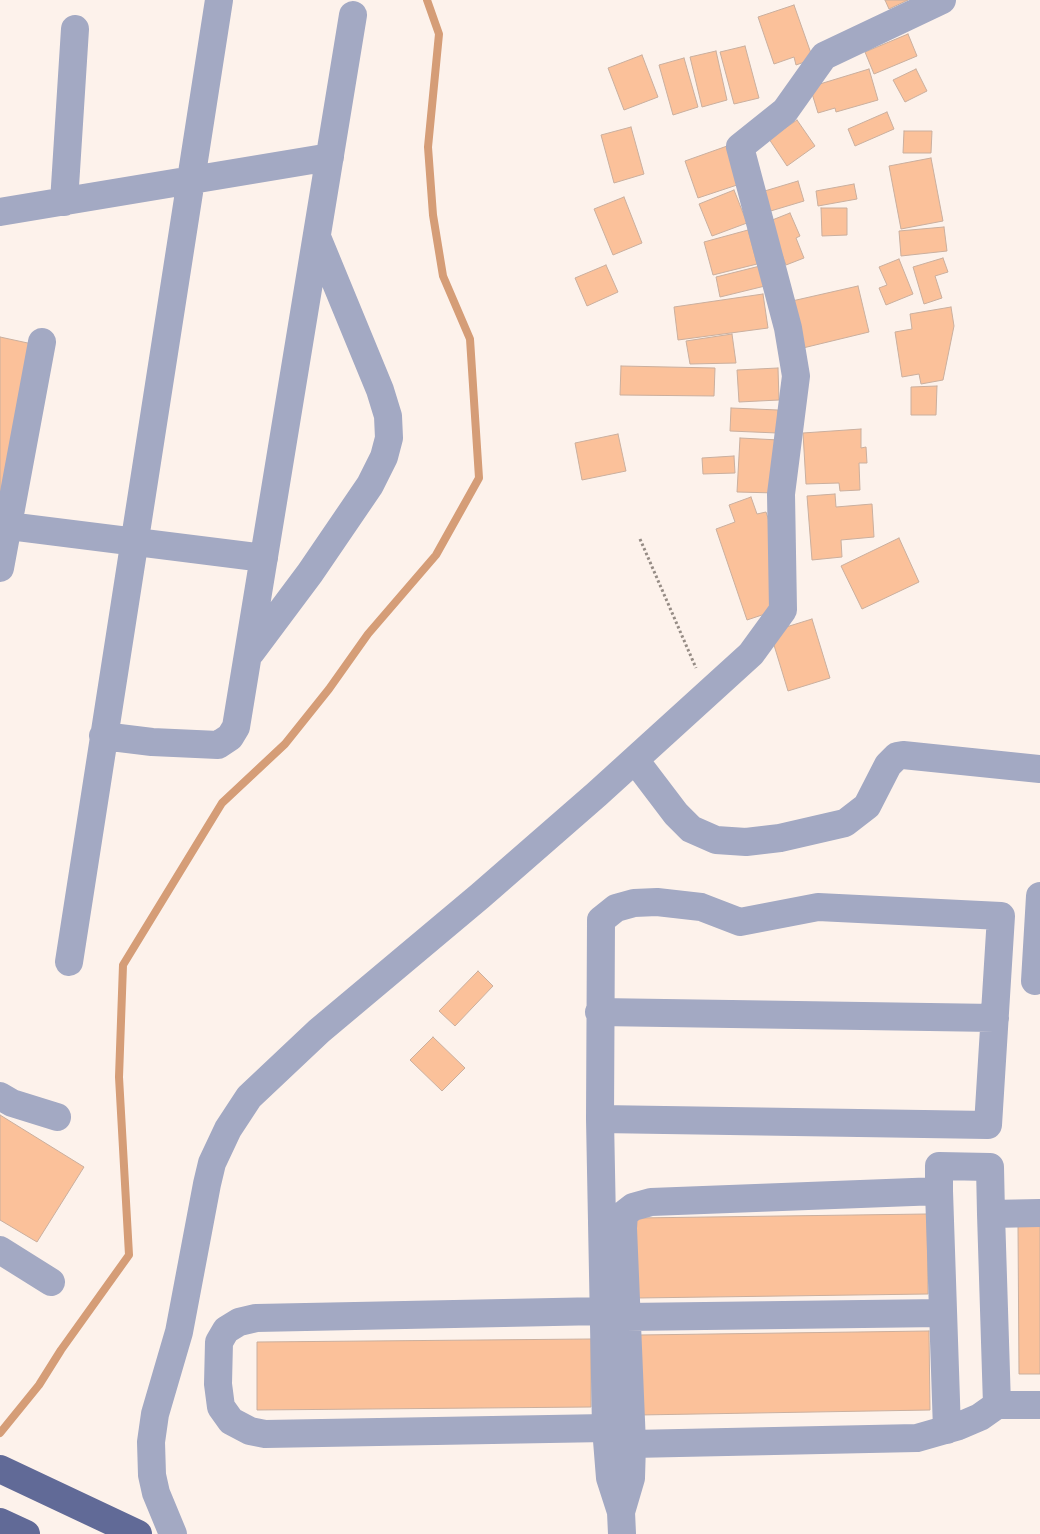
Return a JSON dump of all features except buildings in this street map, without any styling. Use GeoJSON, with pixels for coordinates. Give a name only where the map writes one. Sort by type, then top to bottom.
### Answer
{"type":"FeatureCollection","features":[{"type":"Feature","properties":{"kind":"main road"},"geometry":{"type":"LineString","coordinates":[[0,1469],[136,1533]]}},
{"type":"Feature","properties":{"kind":"main road"},"geometry":{"type":"LineString","coordinates":[[0,1522],[26,1534]]}},
{"type":"Feature","properties":{"kind":"street"},"geometry":{"type":"LineString","coordinates":[[69,962],[219,0]]}},
{"type":"Feature","properties":{"kind":"street"},"geometry":{"type":"LineString","coordinates":[[173,1534],[156,1493],[152,1476],[151,1442],[155,1414],[179,1332],[206,1184],[212,1163],[236,1114],[249,1097],[355,998],[480,896],[751,654],[783,610],[780,494],[796,376],[788,328],[740,147],[785,111],[824,56],[942,0]]}},
{"type":"Feature","properties":{"kind":"street"},"geometry":{"type":"LineString","coordinates":[[103,736],[152,742],[218,745],[230,737],[236,727],[353,15]]}},
{"type":"Feature","properties":{"kind":"street"},"geometry":{"type":"LineString","coordinates":[[64,202],[75,29]]}},
{"type":"Feature","properties":{"kind":"street"},"geometry":{"type":"LineString","coordinates":[[0,212],[330,157]]}},
{"type":"Feature","properties":{"kind":"street"},"geometry":{"type":"LineString","coordinates":[[248,656],[310,574],[370,485],[384,457],[389,438],[388,416],[380,390],[317,237]]}},
{"type":"Feature","properties":{"kind":"street"},"geometry":{"type":"LineString","coordinates":[[0,568],[5,525],[42,342]]}},
{"type":"Feature","properties":{"kind":"street"},"geometry":{"type":"LineString","coordinates":[[5,525],[133,543],[264,558]]}},
{"type":"Feature","properties":{"kind":"street"},"geometry":{"type":"LineString","coordinates":[[634,760],[676,814],[691,829],[716,840],[746,842],[797,835],[845,823],[867,806],[888,765],[897,756],[903,755],[1040,769]]}},
{"type":"Feature","properties":{"kind":"street"},"geometry":{"type":"LineString","coordinates":[[1035,981],[1040,896]]}},
{"type":"Feature","properties":{"kind":"street"},"geometry":{"type":"LineString","coordinates":[[600,1119],[988,1126],[1001,916],[818,907],[740,922],[701,907],[657,902],[634,903],[616,908],[601,920],[599,1012],[600,1119],[614,1314],[632,1444],[631,1478],[622,1523]]}},
{"type":"Feature","properties":{"kind":"street"},"geometry":{"type":"LineString","coordinates":[[599,1012],[994,1018]]}},
{"type":"Feature","properties":{"kind":"street"},"geometry":{"type":"LineString","coordinates":[[0,1096],[12,1103],[57,1117]]}},
{"type":"Feature","properties":{"kind":"street"},"geometry":{"type":"LineString","coordinates":[[947,1430],[939,1166],[990,1167],[997,1405]]}},
{"type":"Feature","properties":{"kind":"street"},"geometry":{"type":"LineString","coordinates":[[622,1523],[610,1478],[606,1428],[614,1314],[624,1214],[633,1207],[652,1202],[939,1191]]}},
{"type":"Feature","properties":{"kind":"street"},"geometry":{"type":"LineString","coordinates":[[991,1214],[1040,1213]]}},
{"type":"Feature","properties":{"kind":"street"},"geometry":{"type":"LineString","coordinates":[[0,1250],[52,1282]]}},
{"type":"Feature","properties":{"kind":"street"},"geometry":{"type":"LineString","coordinates":[[606,1428],[265,1434],[250,1431],[231,1421],[221,1406],[218,1384],[219,1342],[226,1330],[239,1322],[256,1318],[942,1313]]}},
{"type":"Feature","properties":{"kind":"street"},"geometry":{"type":"LineString","coordinates":[[632,1444],[917,1438],[947,1430],[980,1417],[997,1405],[1040,1405]]}},
{"type":"Feature","properties":{"kind":"path"},"geometry":{"type":"LineString","coordinates":[[640,539],[707,694]]}},
{"type":"Feature","properties":{"kind":"waterway"},"geometry":{"type":"LineString","coordinates":[[0,1433],[39,1385],[61,1350],[129,1255],[119,1077],[123,965],[222,803],[285,744],[329,689],[368,634],[436,555],[479,478],[470,339],[443,276],[433,215],[428,147],[439,34],[427,0]]}}]}
